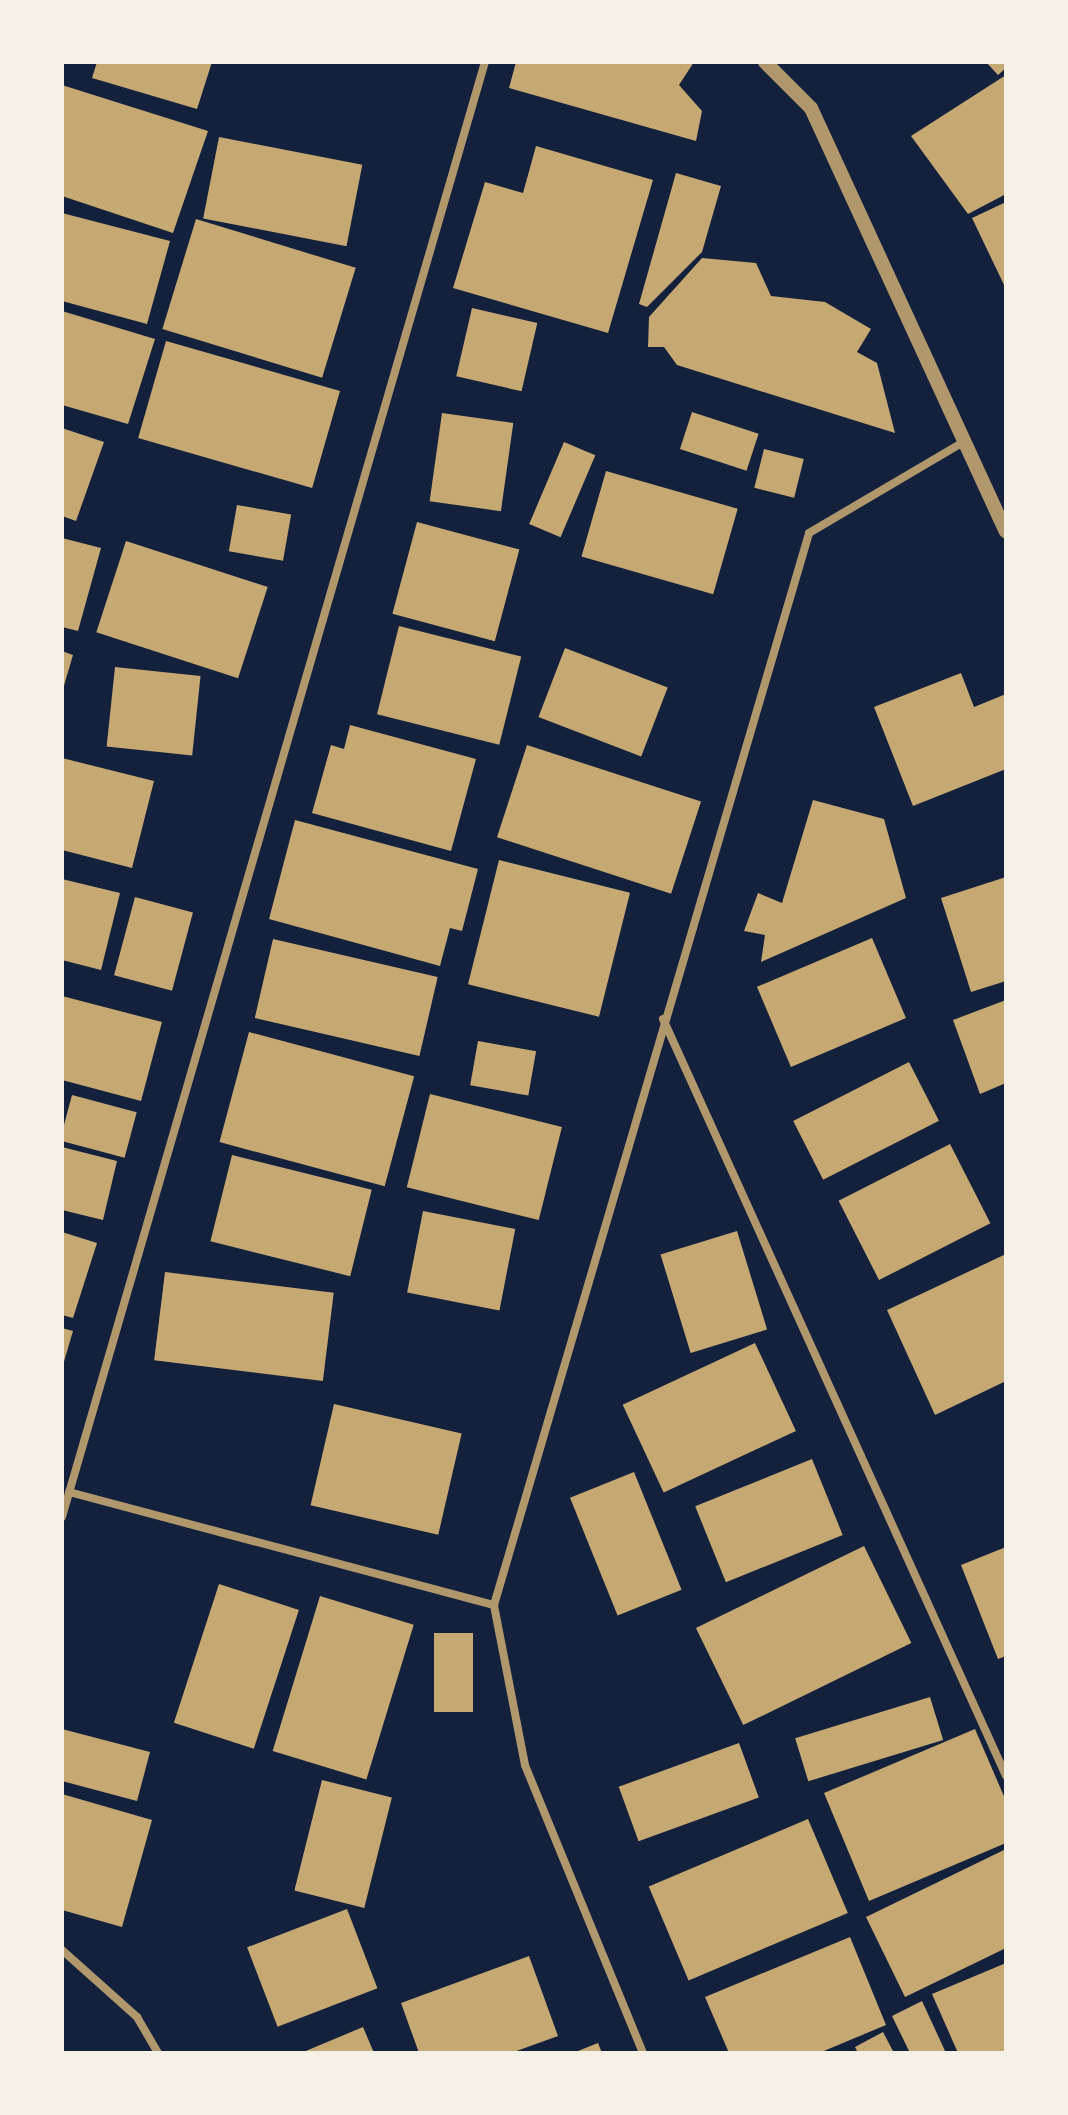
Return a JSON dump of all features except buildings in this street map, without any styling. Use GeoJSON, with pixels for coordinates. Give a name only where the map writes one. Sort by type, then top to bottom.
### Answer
{"type":"FeatureCollection","features":[{"type":"Feature","properties":{"kind":"street"},"geometry":{"type":"LineString","coordinates":[[62,1517],[485,62]]}},
{"type":"Feature","properties":{"kind":"street"},"geometry":{"type":"LineString","coordinates":[[765,62],[811,108],[1006,531]]}},
{"type":"Feature","properties":{"kind":"street"},"geometry":{"type":"LineString","coordinates":[[643,2053],[525,1765],[494,1605],[663,1018],[809,533],[966,441]]}},
{"type":"Feature","properties":{"kind":"street"},"geometry":{"type":"LineString","coordinates":[[663,1018],[1006,1776]]}},
{"type":"Feature","properties":{"kind":"street"},"geometry":{"type":"LineString","coordinates":[[69,1492],[494,1605]]}},
{"type":"Feature","properties":{"kind":"street"},"geometry":{"type":"LineString","coordinates":[[62,1950],[137,2017],[158,2053]]}}]}
